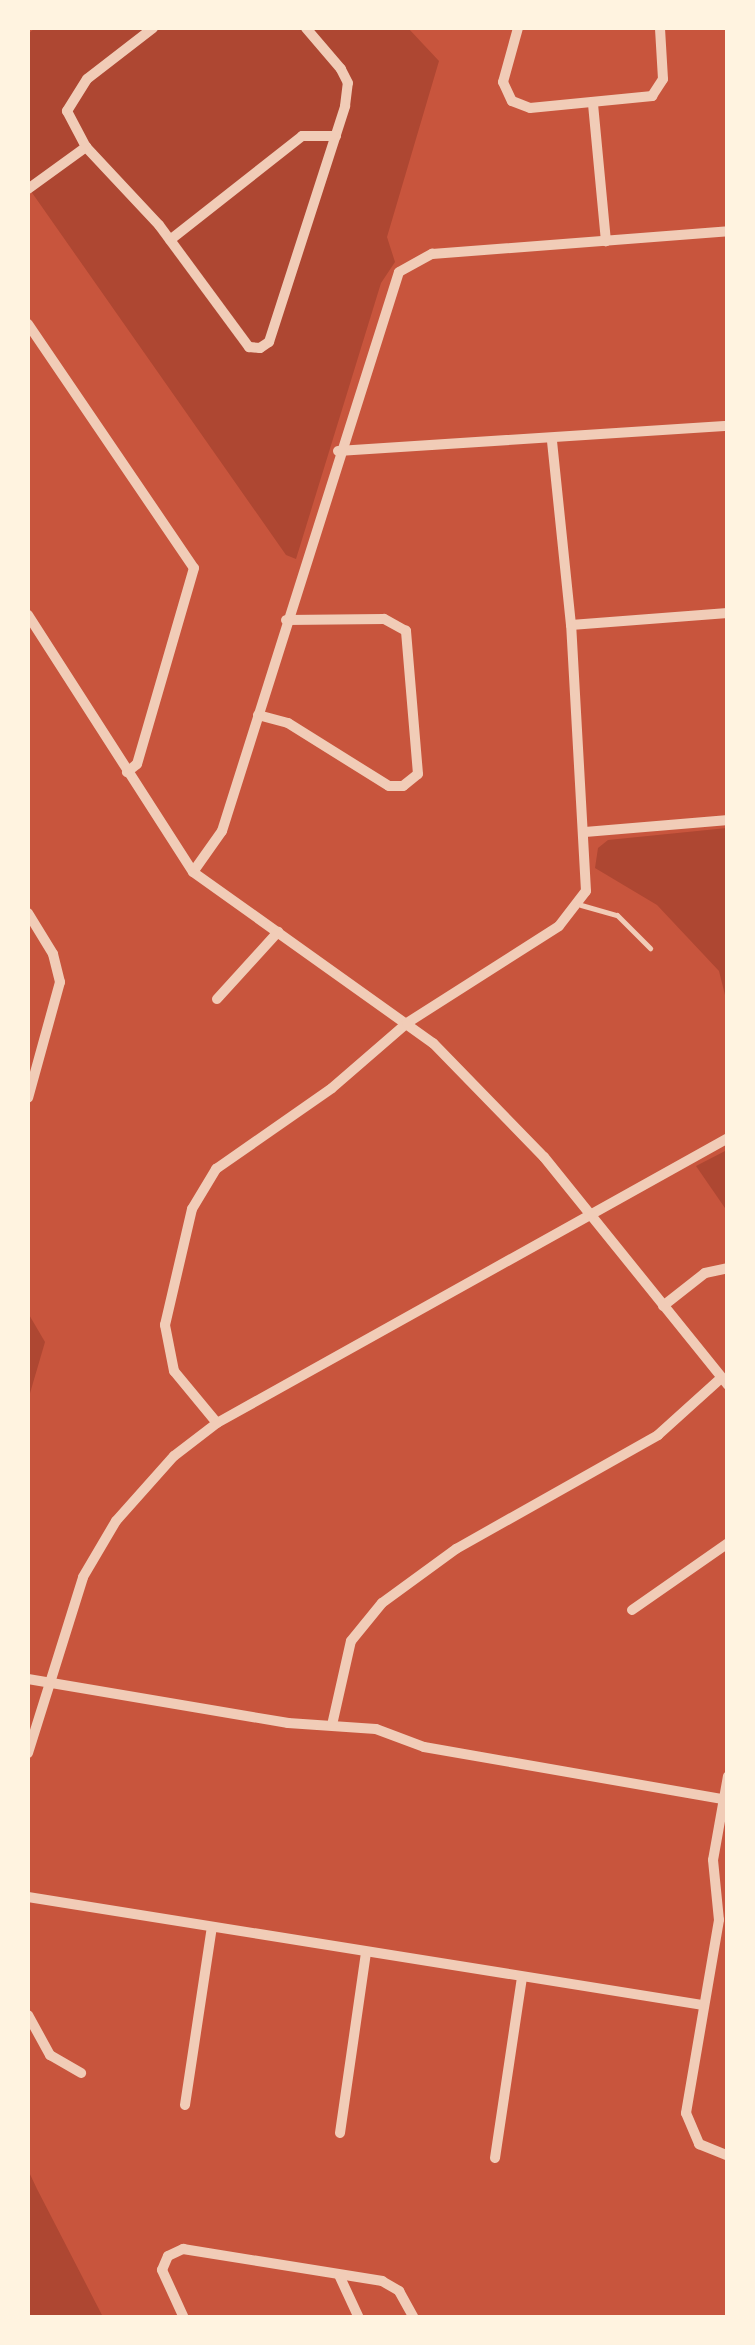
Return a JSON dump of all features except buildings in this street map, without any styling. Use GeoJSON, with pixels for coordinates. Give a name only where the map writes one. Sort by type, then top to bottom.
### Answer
{"type":"FeatureCollection","features":[{"type":"Feature","properties":{"kind":"street"},"geometry":{"type":"LineString","coordinates":[[153,28],[72,97],[67,112],[86,147],[170,240],[249,347],[260,348],[269,342],[336,136],[348,83],[306,28]]}},
{"type":"Feature","properties":{"kind":"street"},"geometry":{"type":"LineString","coordinates":[[518,28],[503,75],[512,101],[530,108],[645,100],[658,91],[660,28]]}},
{"type":"Feature","properties":{"kind":"street"},"geometry":{"type":"LineString","coordinates":[[593,104],[606,241]]}},
{"type":"Feature","properties":{"kind":"street"},"geometry":{"type":"LineString","coordinates":[[170,240],[302,136],[336,136]]}},
{"type":"Feature","properties":{"kind":"street"},"geometry":{"type":"LineString","coordinates":[[28,188],[86,147]]}},
{"type":"Feature","properties":{"kind":"street"},"geometry":{"type":"LineString","coordinates":[[193,872],[222,831],[388,292],[408,264],[432,254],[728,231]]}},
{"type":"Feature","properties":{"kind":"street"},"geometry":{"type":"LineString","coordinates":[[28,324],[194,568],[137,764],[127,772]]}},
{"type":"Feature","properties":{"kind":"street"},"geometry":{"type":"LineString","coordinates":[[338,451],[552,441],[728,426]]}},
{"type":"Feature","properties":{"kind":"street"},"geometry":{"type":"LineString","coordinates":[[217,1423],[174,1370],[165,1340],[192,1210],[229,1155],[332,1088],[408,1023],[560,926],[580,905],[585,832],[571,625],[552,441]]}},
{"type":"Feature","properties":{"kind":"street"},"geometry":{"type":"LineString","coordinates":[[571,625],[728,613]]}},
{"type":"Feature","properties":{"kind":"street"},"geometry":{"type":"LineString","coordinates":[[28,615],[193,872],[408,1023],[544,1156],[724,1382],[658,1434],[456,1549],[382,1604],[346,1653],[332,1724]]}},
{"type":"Feature","properties":{"kind":"street"},"geometry":{"type":"LineString","coordinates":[[258,715],[288,723],[389,786],[410,784],[418,774],[406,631],[384,619],[316,625],[286,620]]}},
{"type":"Feature","properties":{"kind":"street"},"geometry":{"type":"LineString","coordinates":[[585,832],[728,820]]}},
{"type":"Feature","properties":{"kind":"street"},"geometry":{"type":"LineString","coordinates":[[28,913],[53,954],[60,982],[28,1098]]}},
{"type":"Feature","properties":{"kind":"street"},"geometry":{"type":"LineString","coordinates":[[217,999],[278,932]]}},
{"type":"Feature","properties":{"kind":"street"},"geometry":{"type":"LineString","coordinates":[[28,1753],[83,1578],[116,1521],[154,1475],[217,1423],[728,1138]]}},
{"type":"Feature","properties":{"kind":"street"},"geometry":{"type":"LineString","coordinates":[[662,1306],[705,1272],[728,1268]]}},
{"type":"Feature","properties":{"kind":"street"},"geometry":{"type":"LineString","coordinates":[[632,1610],[728,1542]]}},
{"type":"Feature","properties":{"kind":"street"},"geometry":{"type":"LineString","coordinates":[[28,1679],[376,1729],[424,1747],[726,1800]]}},
{"type":"Feature","properties":{"kind":"street"},"geometry":{"type":"LineString","coordinates":[[728,1776],[713,1860],[718,1920],[688,2125],[699,2144],[728,2156]]}},
{"type":"Feature","properties":{"kind":"street"},"geometry":{"type":"LineString","coordinates":[[28,1896],[703,2006]]}},
{"type":"Feature","properties":{"kind":"street"},"geometry":{"type":"LineString","coordinates":[[185,2105],[212,1927]]}},
{"type":"Feature","properties":{"kind":"street"},"geometry":{"type":"LineString","coordinates":[[340,2132],[366,1953]]}},
{"type":"Feature","properties":{"kind":"street"},"geometry":{"type":"LineString","coordinates":[[495,2158],[522,1978]]}},
{"type":"Feature","properties":{"kind":"street"},"geometry":{"type":"LineString","coordinates":[[28,2015],[50,2054],[81,2073]]}},
{"type":"Feature","properties":{"kind":"street"},"geometry":{"type":"LineString","coordinates":[[184,2318],[162,2270],[176,2251],[392,2285],[414,2318]]}},
{"type":"Feature","properties":{"kind":"street"},"geometry":{"type":"LineString","coordinates":[[339,2275],[359,2318]]}},
{"type":"Feature","properties":{"kind":"lane"},"geometry":{"type":"LineString","coordinates":[[580,905],[617,914],[650,948]]}},
{"type":"Feature","properties":{"kind":"shaded area"},"geometry":{"type":"Polygon","coordinates":[[[35,28],[408,28],[439,61],[387,237],[395,262],[381,283],[296,559],[286,555],[28,187],[28,34],[35,28]]]}},
{"type":"Feature","properties":{"kind":"shaded area"},"geometry":{"type":"Polygon","coordinates":[[[728,828],[727,1003],[719,971],[657,905],[595,868],[598,848],[608,840],[728,828]]]}},
{"type":"Feature","properties":{"kind":"shaded area"},"geometry":{"type":"Polygon","coordinates":[[[727,1150],[727,1211],[696,1166],[727,1150]]]}},
{"type":"Feature","properties":{"kind":"shaded area"},"geometry":{"type":"Polygon","coordinates":[[[28,1313],[45,1342],[28,1400],[28,1313]]]}},
{"type":"Feature","properties":{"kind":"shaded area"},"geometry":{"type":"Polygon","coordinates":[[[28,2170],[37,2189],[103,2317],[28,2317],[28,2170]]]}}]}
